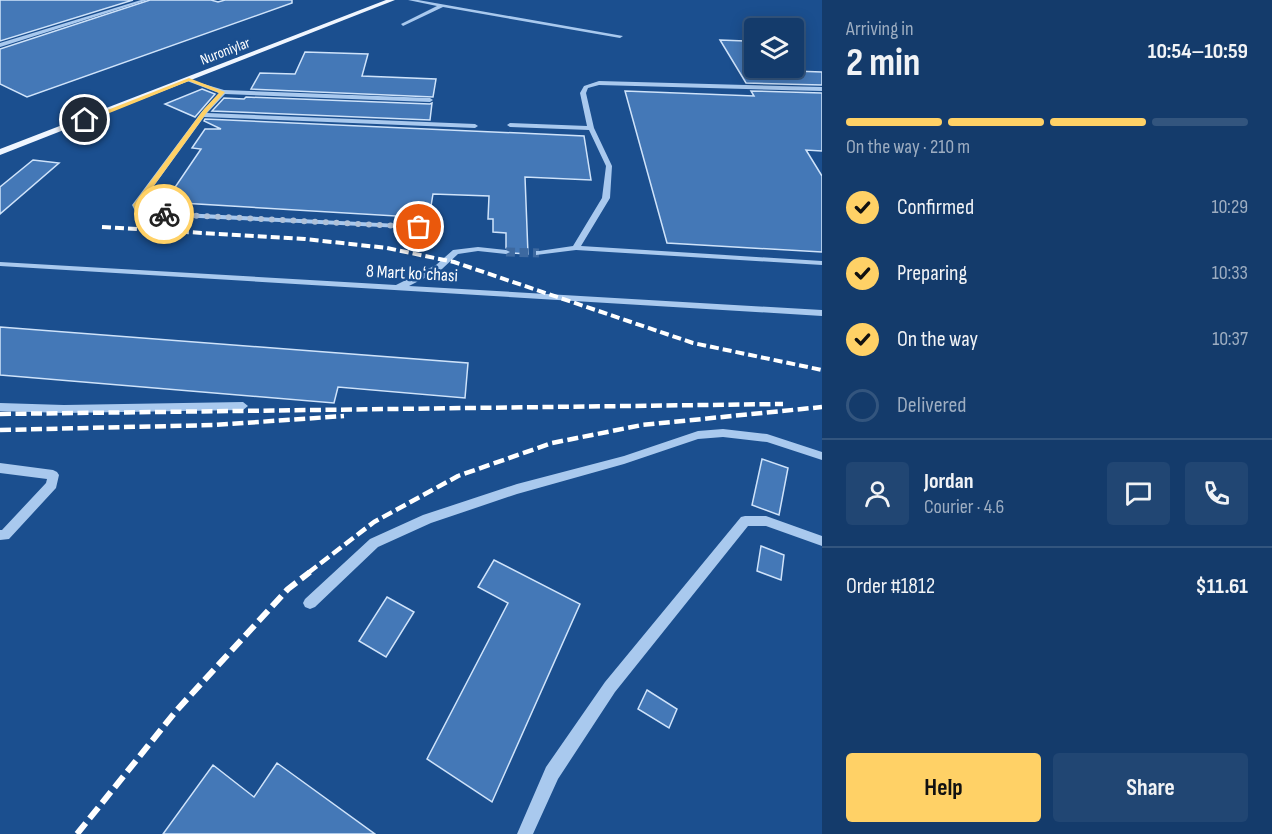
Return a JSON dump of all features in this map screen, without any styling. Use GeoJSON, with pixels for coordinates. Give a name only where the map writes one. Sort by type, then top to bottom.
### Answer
{"type":"FeatureCollection","features":[{"type":"Feature","properties":{"kind":"main road","name":"Nuroniylar"},"geometry":{"type":"LineString","coordinates":[[0,152],[392,0]]}},
{"type":"Feature","properties":{"kind":"street"},"geometry":{"type":"LineString","coordinates":[[0,45],[146,0]]}},
{"type":"Feature","properties":{"kind":"street"},"geometry":{"type":"LineString","coordinates":[[410,0],[620,36]]}},
{"type":"Feature","properties":{"kind":"street"},"geometry":{"type":"LineString","coordinates":[[402,25],[462,0]]}},
{"type":"Feature","properties":{"kind":"street"},"geometry":{"type":"LineString","coordinates":[[189,80],[223,92],[430,100]]}},
{"type":"Feature","properties":{"kind":"street"},"geometry":{"type":"LineString","coordinates":[[576,248],[606,198],[609,166],[591,128],[583,93],[586,87],[599,83],[822,90]]}},
{"type":"Feature","properties":{"kind":"street"},"geometry":{"type":"LineString","coordinates":[[223,92],[202,115],[136,205],[140,213],[419,227]]}},
{"type":"Feature","properties":{"kind":"street"},"geometry":{"type":"LineString","coordinates":[[202,115],[475,126]]}},
{"type":"Feature","properties":{"kind":"street"},"geometry":{"type":"LineString","coordinates":[[510,125],[591,128]]}},
{"type":"Feature","properties":{"kind":"street"},"geometry":{"type":"LineString","coordinates":[[539,253],[576,248],[822,263]]}},
{"type":"Feature","properties":{"kind":"street"},"geometry":{"type":"LineString","coordinates":[[395,289],[440,267],[456,252],[478,249],[506,252]]}},
{"type":"Feature","properties":{"kind":"street","name":"8 Mart koʻchasi"},"geometry":{"type":"LineString","coordinates":[[0,264],[822,314]]}},
{"type":"Feature","properties":{"kind":"street"},"geometry":{"type":"LineString","coordinates":[[0,407],[64,409],[243,406]]}},
{"type":"Feature","properties":{"kind":"street"},"geometry":{"type":"LineString","coordinates":[[310,603],[374,543],[427,519],[517,489],[624,460],[698,435],[723,433],[767,438],[822,456]]}},
{"type":"Feature","properties":{"kind":"street"},"geometry":{"type":"LineString","coordinates":[[0,468],[53,475],[52,485],[5,535],[0,535]]}},
{"type":"Feature","properties":{"kind":"street"},"geometry":{"type":"LineString","coordinates":[[525,834],[552,773],[610,687],[745,521],[766,521],[822,541]]}},
{"type":"Feature","properties":{"kind":"building"},"geometry":{"type":"Polygon","coordinates":[[[0,0],[133,0],[0,41],[0,0]]]}},
{"type":"Feature","properties":{"kind":"building"},"geometry":{"type":"Polygon","coordinates":[[[150,0],[218,2],[225,0],[292,0],[292,3],[27,97],[0,84],[0,49],[150,0]]]}},
{"type":"Feature","properties":{"kind":"building"},"geometry":{"type":"Polygon","coordinates":[[[720,40],[744,41],[744,78],[804,78],[804,71],[822,72],[822,85],[746,83],[720,40]]]}},
{"type":"Feature","properties":{"kind":"building"},"geometry":{"type":"Polygon","coordinates":[[[305,52],[368,54],[362,76],[436,79],[433,97],[251,89],[260,73],[295,74],[305,52]]]}},
{"type":"Feature","properties":{"kind":"building"},"geometry":{"type":"Polygon","coordinates":[[[202,89],[215,94],[195,117],[165,104],[202,89]]]}},
{"type":"Feature","properties":{"kind":"building"},"geometry":{"type":"Polygon","coordinates":[[[625,91],[754,96],[751,91],[822,93],[822,151],[806,150],[822,176],[822,252],[667,243],[625,91]]]}},
{"type":"Feature","properties":{"kind":"building"},"geometry":{"type":"Polygon","coordinates":[[[246,97],[432,103],[430,120],[212,111],[224,98],[244,99],[246,97]]]}},
{"type":"Feature","properties":{"kind":"building"},"geometry":{"type":"Polygon","coordinates":[[[205,119],[584,136],[591,180],[525,177],[528,254],[512,253],[506,248],[506,233],[493,232],[493,219],[488,219],[489,196],[433,194],[429,218],[165,202],[201,149],[192,148],[205,129],[221,129],[204,121],[205,119]]]}},
{"type":"Feature","properties":{"kind":"building"},"geometry":{"type":"Polygon","coordinates":[[[33,160],[59,163],[0,214],[0,187],[33,160]]]}},
{"type":"Feature","properties":{"kind":"building"},"geometry":{"type":"Polygon","coordinates":[[[0,327],[468,363],[465,398],[338,387],[334,403],[0,375],[0,327]]]}},
{"type":"Feature","properties":{"kind":"building"},"geometry":{"type":"Polygon","coordinates":[[[762,459],[788,468],[779,515],[752,505],[762,459]]]}},
{"type":"Feature","properties":{"kind":"building"},"geometry":{"type":"Polygon","coordinates":[[[761,546],[784,555],[781,580],[757,571],[761,546]]]}},
{"type":"Feature","properties":{"kind":"building"},"geometry":{"type":"Polygon","coordinates":[[[494,560],[580,604],[492,802],[427,759],[508,603],[478,587],[494,560]]]}},
{"type":"Feature","properties":{"kind":"building"},"geometry":{"type":"Polygon","coordinates":[[[387,597],[414,612],[386,657],[359,641],[387,597]]]}},
{"type":"Feature","properties":{"kind":"building"},"geometry":{"type":"Polygon","coordinates":[[[647,690],[677,709],[669,728],[638,709],[647,690]]]}},
{"type":"Feature","properties":{"kind":"building"},"geometry":{"type":"Polygon","coordinates":[[[277,763],[375,834],[163,834],[213,765],[254,797],[277,763]]]}},
{"type":"Feature","properties":{"kind":"tunnel"},"geometry":{"type":"LineString","coordinates":[[506,252],[539,253]]}},
{"type":"Feature","properties":{"kind":"railway"},"geometry":{"type":"LineString","coordinates":[[102,227],[305,239],[387,248],[454,262],[693,343],[822,370]]}},
{"type":"Feature","properties":{"kind":"railway"},"geometry":{"type":"LineString","coordinates":[[0,414],[783,404]]}},
{"type":"Feature","properties":{"kind":"railway"},"geometry":{"type":"LineString","coordinates":[[308,573],[374,522],[458,476],[552,443],[642,425],[822,407]]}},
{"type":"Feature","properties":{"kind":"railway"},"geometry":{"type":"LineString","coordinates":[[0,430],[215,425],[344,416]]}},
{"type":"Feature","properties":{"kind":"railway"},"geometry":{"type":"LineString","coordinates":[[77,834],[176,711],[288,589],[310,572]]}},
{"type":"Feature","properties":{"kind":"way so far"},"geometry":{"type":"LineString","coordinates":[[164,214],[419,227]]}},
{"type":"Feature","properties":{"kind":"route"},"geometry":{"type":"LineString","coordinates":[[85,120],[189,80],[223,92],[206,110],[136,205],[140,213],[164,214]]}}]}
